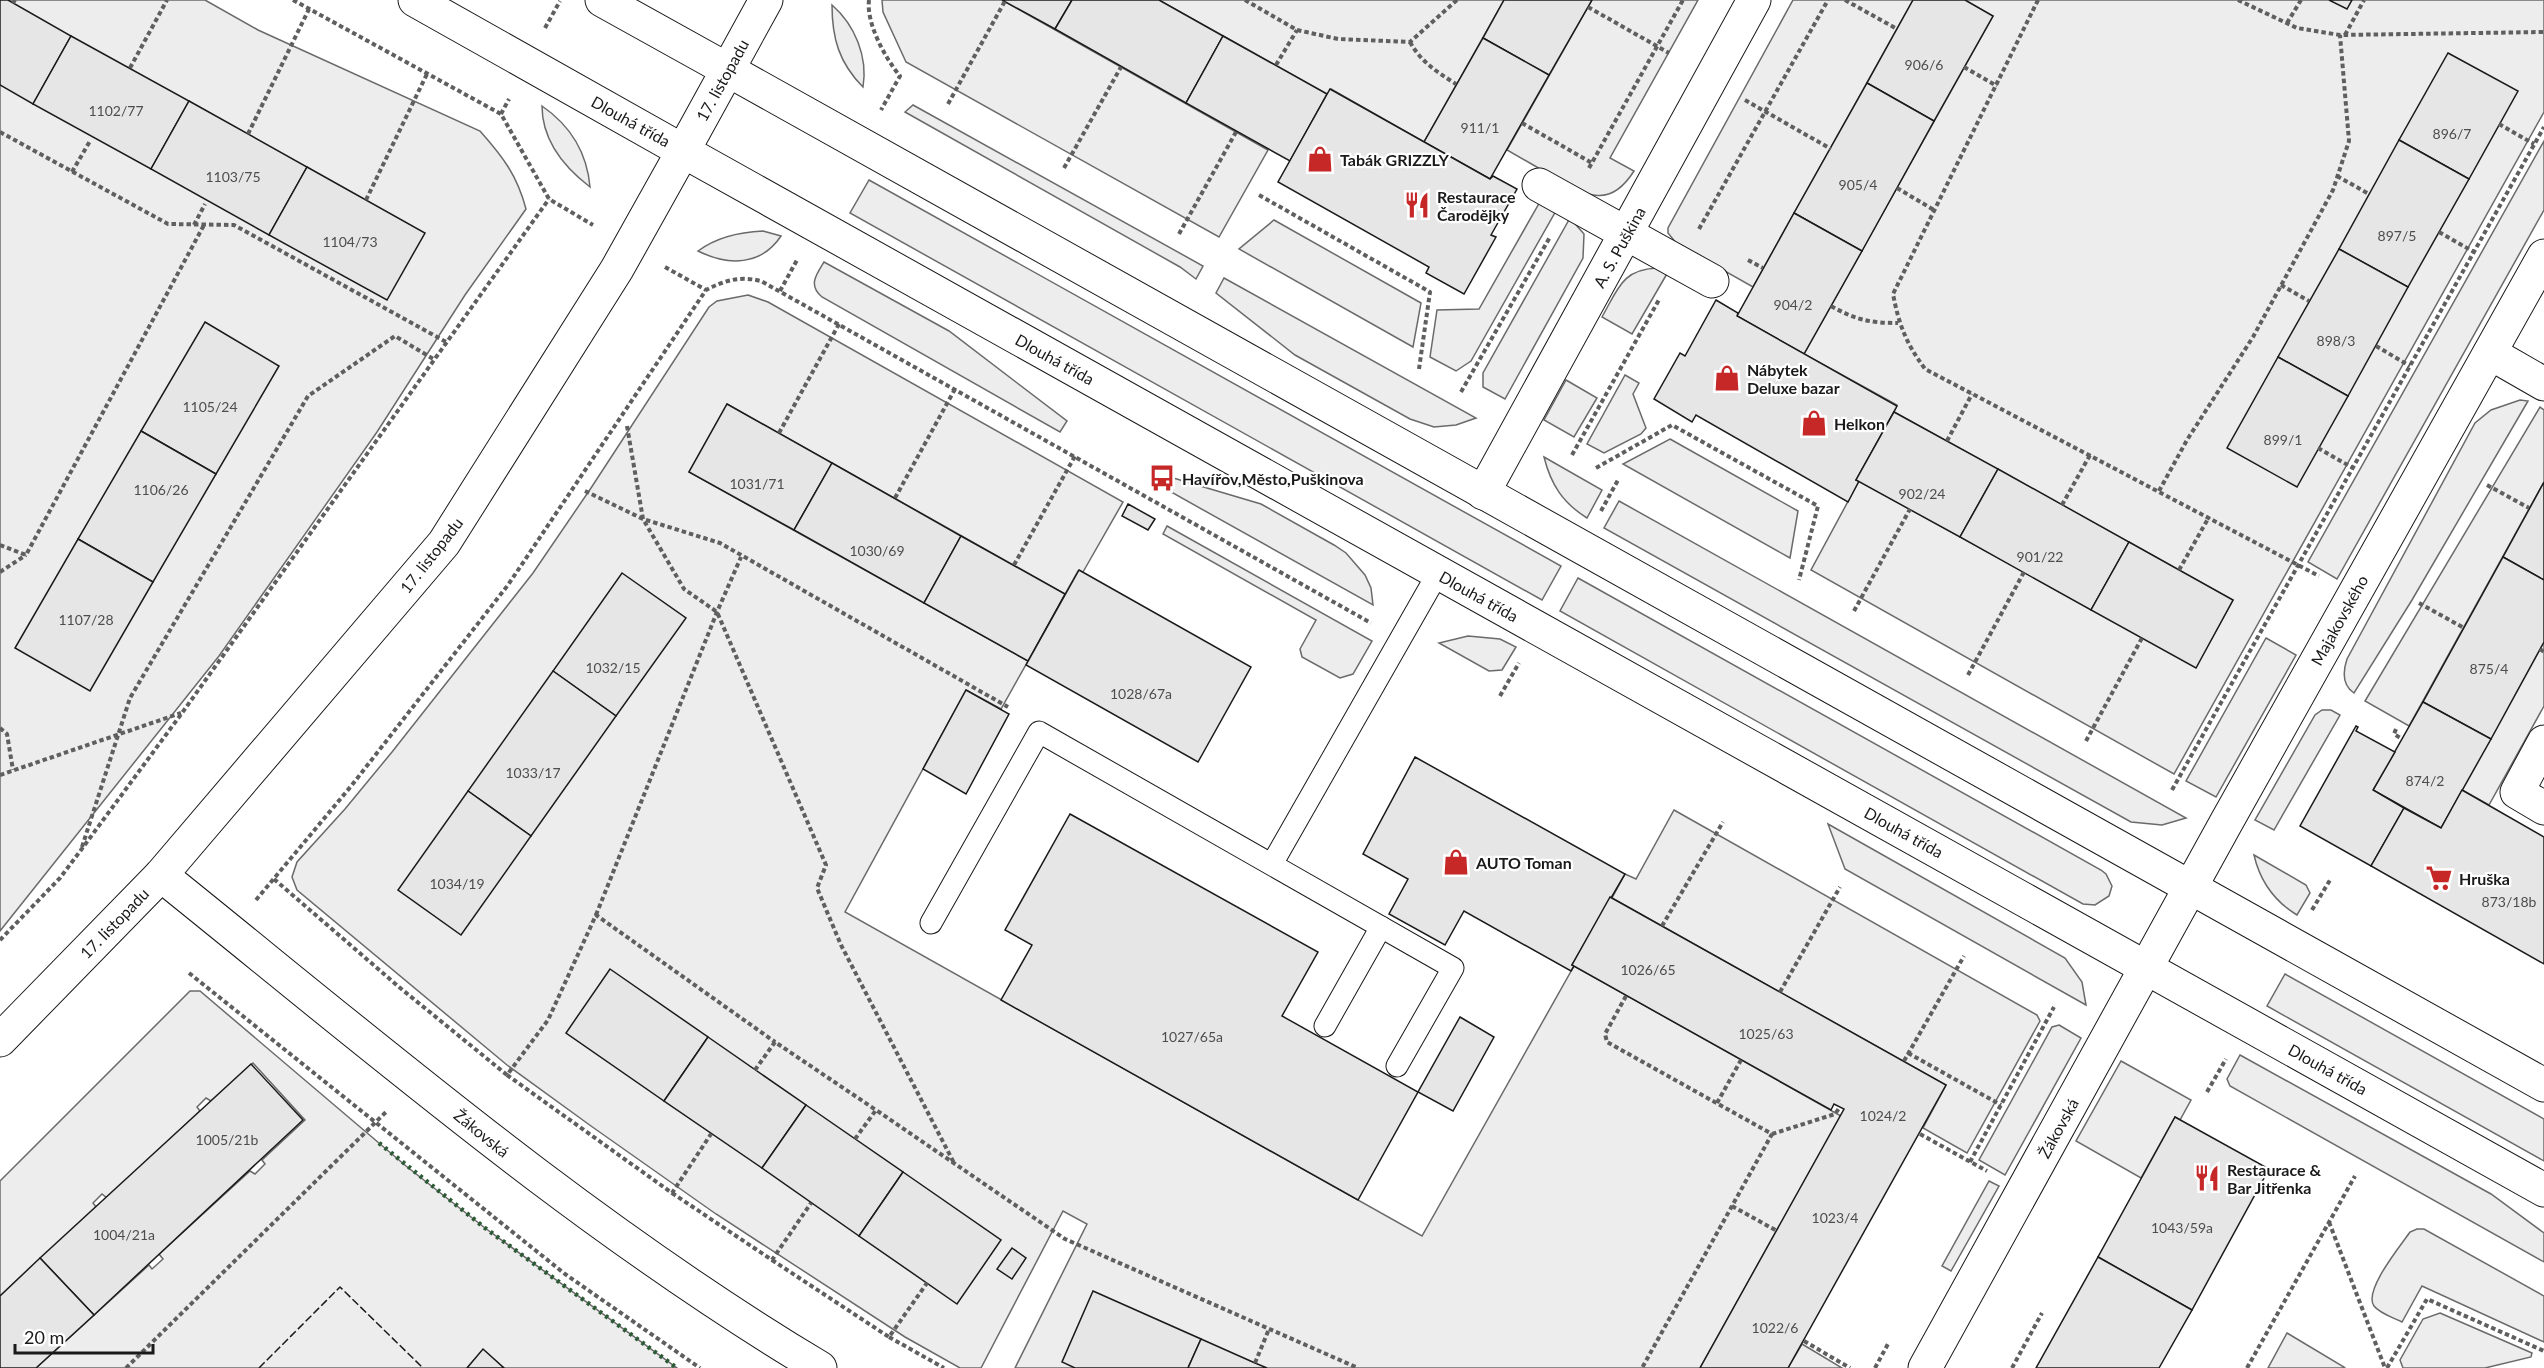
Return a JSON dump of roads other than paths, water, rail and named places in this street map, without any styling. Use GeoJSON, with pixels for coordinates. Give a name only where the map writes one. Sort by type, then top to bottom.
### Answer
{"type":"FeatureCollection","features":[{"type":"Feature","properties":{"kind":"street","name":"Dlouhá třída"},"geometry":{"type":"LineString","coordinates":[[415,0],[2544,1190]]}},
{"type":"Feature","properties":{"kind":"street"},"geometry":{"type":"LineString","coordinates":[[602,0],[2544,1085]]}},
{"type":"Feature","properties":{"kind":"street","name":"17. listopadu"},"geometry":{"type":"LineString","coordinates":[[0,1040],[161,875],[444,543],[617,269],[766,0]]}},
{"type":"Feature","properties":{"kind":"street","name":"A. S. Puškina"},"geometry":{"type":"LineString","coordinates":[[1483,493],[1754,0]]}},
{"type":"Feature","properties":{"kind":"street"},"geometry":{"type":"LineString","coordinates":[[1539,185],[1712,281]]}},
{"type":"Feature","properties":{"kind":"street","name":"Majakovského"},"geometry":{"type":"LineString","coordinates":[[2190,888],[2544,256]]}},
{"type":"Feature","properties":{"kind":"street"},"geometry":{"type":"LineString","coordinates":[[2490,352],[2544,384]]}},
{"type":"Feature","properties":{"kind":"street"},"geometry":{"type":"LineString","coordinates":[[2544,742],[2517,792],[2544,807]]}},
{"type":"Feature","properties":{"kind":"street","name":"Žákovská"},"geometry":{"type":"LineString","coordinates":[[161,875],[520,1164],[753,1328],[820,1368]]}},
{"type":"Feature","properties":{"kind":"street","name":"Žákovská"},"geometry":{"type":"LineString","coordinates":[[1925,1368],[2190,888]]}},
{"type":"Feature","properties":{"kind":"lane"},"geometry":{"type":"LineString","coordinates":[[1272,864],[1438,573]]}},
{"type":"Feature","properties":{"kind":"lane"},"geometry":{"type":"LineString","coordinates":[[930,923],[1039,732],[1453,968],[1397,1066]]}},
{"type":"Feature","properties":{"kind":"lane"},"geometry":{"type":"LineString","coordinates":[[1325,1026],[1381,927]]}},
{"type":"Feature","properties":{"kind":"place","name":"Tabák GRIZZLY"},"geometry":{"type":"Point","coordinates":[1320,159]}},
{"type":"Feature","properties":{"kind":"place","name":"Restaurace Čarodějky"},"geometry":{"type":"Point","coordinates":[1417,205]}},
{"type":"Feature","properties":{"kind":"place","name":"Nábytek Deluxe bazar"},"geometry":{"type":"Point","coordinates":[1727,378]}},
{"type":"Feature","properties":{"kind":"place","name":"Helkon"},"geometry":{"type":"Point","coordinates":[1814,423]}},
{"type":"Feature","properties":{"kind":"place","name":"Havířov,Město,Puškinova"},"geometry":{"type":"Point","coordinates":[1162,478]}},
{"type":"Feature","properties":{"kind":"place","name":"AUTO Toman"},"geometry":{"type":"Point","coordinates":[1456,862]}},
{"type":"Feature","properties":{"kind":"place","name":"Hruška"},"geometry":{"type":"Point","coordinates":[2439,878]}},
{"type":"Feature","properties":{"kind":"place","name":"Restaurace & Bar Jitřenka"},"geometry":{"type":"Point","coordinates":[2207,1178]}}]}
